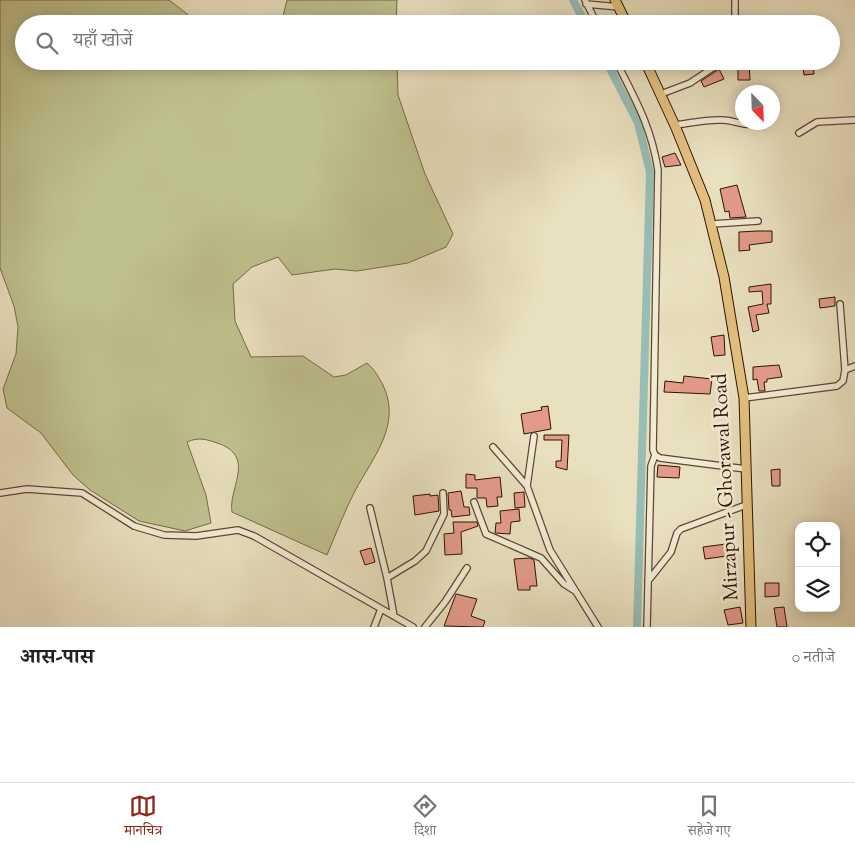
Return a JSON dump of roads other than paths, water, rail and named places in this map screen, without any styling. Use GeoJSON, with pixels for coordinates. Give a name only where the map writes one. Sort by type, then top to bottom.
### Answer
{"type":"FeatureCollection","features":[{"type":"Feature","properties":{"kind":"main road"},"geometry":{"type":"LineString","coordinates":[[617,3],[623,15]]}},
{"type":"Feature","properties":{"kind":"main road","name":"Mirzapur - Ghorawal Road"},"geometry":{"type":"LineString","coordinates":[[650,70],[662,94],[705,200],[724,276],[744,398],[751,627]]}},
{"type":"Feature","properties":{"kind":"street"},"geometry":{"type":"LineString","coordinates":[[735,0],[736,15]]}},
{"type":"Feature","properties":{"kind":"street"},"geometry":{"type":"LineString","coordinates":[[585,2],[617,3]]}},
{"type":"Feature","properties":{"kind":"street"},"geometry":{"type":"LineString","coordinates":[[585,2],[592,15]]}},
{"type":"Feature","properties":{"kind":"street"},"geometry":{"type":"LineString","coordinates":[[621,70],[646,120],[654,143],[658,170],[653,444],[655,456],[651,466],[647,627]]}},
{"type":"Feature","properties":{"kind":"street"},"geometry":{"type":"LineString","coordinates":[[662,94],[690,83],[709,70]]}},
{"type":"Feature","properties":{"kind":"street"},"geometry":{"type":"LineString","coordinates":[[675,126],[713,120],[735,123]]}},
{"type":"Feature","properties":{"kind":"street"},"geometry":{"type":"LineString","coordinates":[[798,133],[817,122],[855,120]]}},
{"type":"Feature","properties":{"kind":"street"},"geometry":{"type":"LineString","coordinates":[[712,224],[758,221]]}},
{"type":"Feature","properties":{"kind":"street"},"geometry":{"type":"LineString","coordinates":[[744,398],[837,386],[843,381],[845,370],[840,304]]}},
{"type":"Feature","properties":{"kind":"street"},"geometry":{"type":"LineString","coordinates":[[845,370],[855,366]]}},
{"type":"Feature","properties":{"kind":"street"},"geometry":{"type":"LineString","coordinates":[[527,486],[534,436]]}},
{"type":"Feature","properties":{"kind":"street"},"geometry":{"type":"LineString","coordinates":[[493,447],[527,486],[550,550],[598,627]]}},
{"type":"Feature","properties":{"kind":"street"},"geometry":{"type":"LineString","coordinates":[[655,456],[667,460],[746,469]]}},
{"type":"Feature","properties":{"kind":"street"},"geometry":{"type":"LineString","coordinates":[[0,493],[27,489],[82,494],[134,526],[164,535],[196,536],[238,530],[254,536],[413,627]]}},
{"type":"Feature","properties":{"kind":"street"},"geometry":{"type":"LineString","coordinates":[[387,578],[415,561],[426,551],[444,514],[443,493]]}},
{"type":"Feature","properties":{"kind":"street"},"geometry":{"type":"LineString","coordinates":[[474,502],[486,534],[541,558],[564,584],[577,592]]}},
{"type":"Feature","properties":{"kind":"street"},"geometry":{"type":"LineString","coordinates":[[648,582],[671,552],[677,533],[681,529],[746,505]]}},
{"type":"Feature","properties":{"kind":"street"},"geometry":{"type":"LineString","coordinates":[[370,508],[394,616]]}},
{"type":"Feature","properties":{"kind":"street"},"geometry":{"type":"LineString","coordinates":[[425,627],[445,602],[467,568]]}},
{"type":"Feature","properties":{"kind":"street"},"geometry":{"type":"LineString","coordinates":[[374,627],[381,609]]}},
{"type":"Feature","properties":{"kind":"waterway"},"geometry":{"type":"LineString","coordinates":[[573,0],[581,15]]}},
{"type":"Feature","properties":{"kind":"waterway"},"geometry":{"type":"LineString","coordinates":[[611,70],[638,123],[650,172],[637,627]]}}]}
